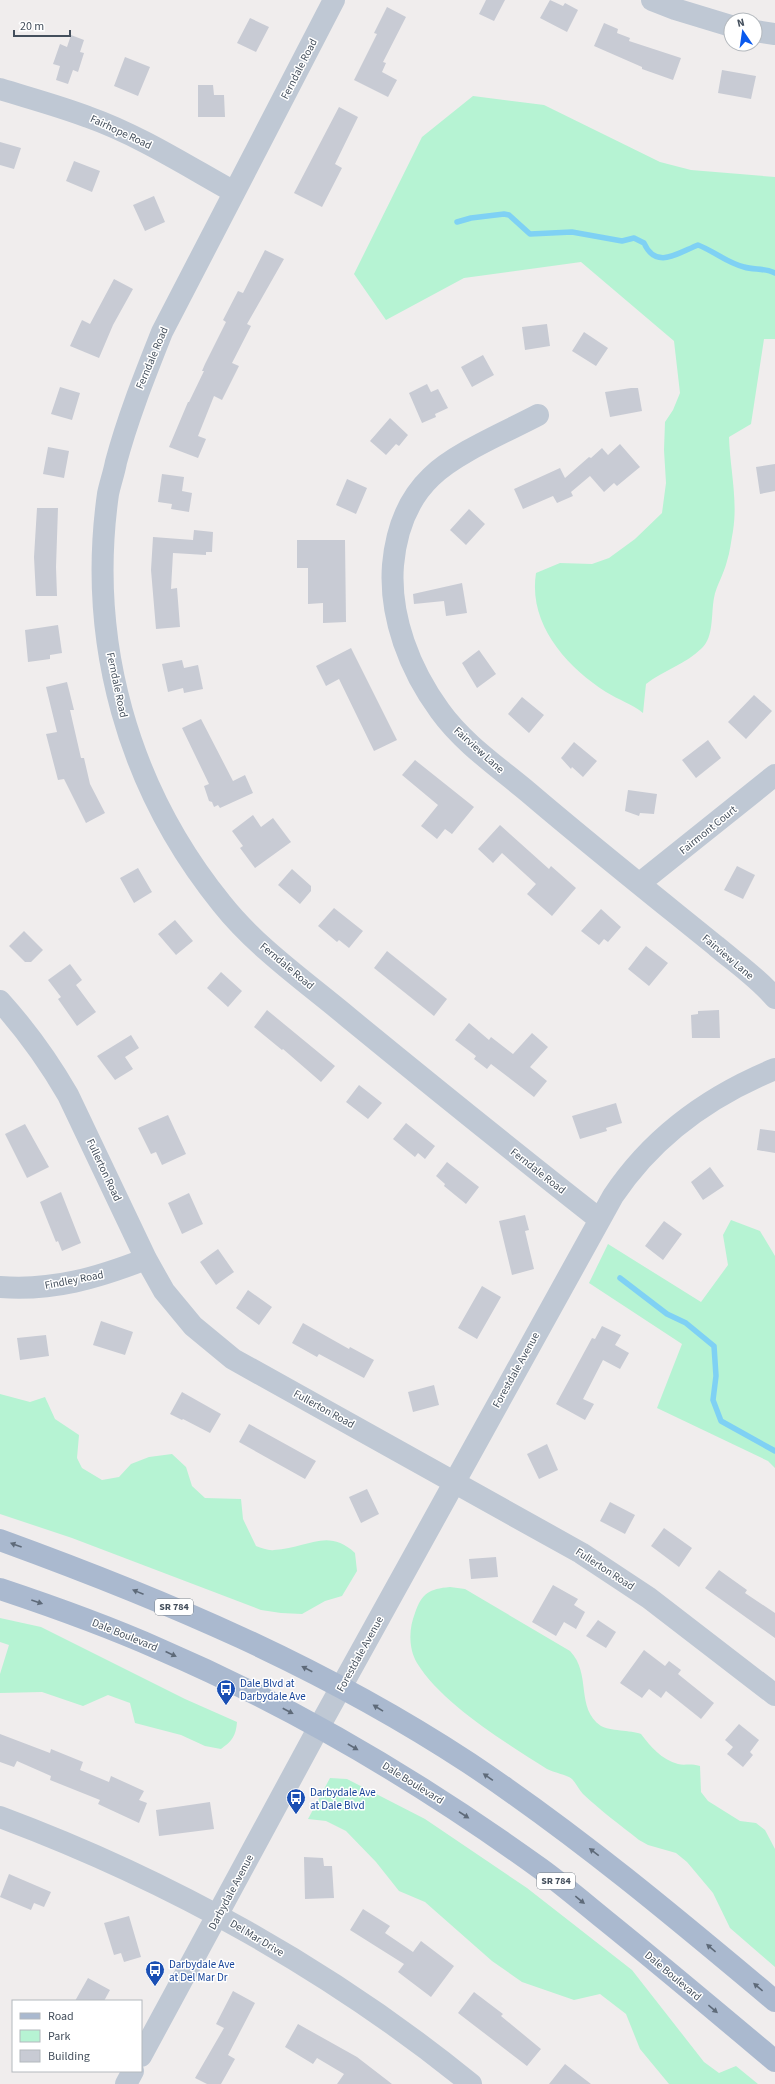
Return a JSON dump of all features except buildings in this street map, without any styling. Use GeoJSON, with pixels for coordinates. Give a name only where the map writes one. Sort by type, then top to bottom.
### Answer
{"type":"FeatureCollection","features":[{"type":"Feature","properties":{"kind":"main road","name":"SR 784"},"geometry":{"type":"LineString","coordinates":[[0,1540],[102,1577],[202,1618],[341,1687],[467,1762],[547,1817],[625,1876],[775,2001]]}},
{"type":"Feature","properties":{"kind":"main road","name":"Dale Boulevard"},"geometry":{"type":"LineString","coordinates":[[0,1589],[70,1613],[159,1648],[241,1686],[319,1727],[400,1774],[481,1826],[543,1870],[775,2061]]}},
{"type":"Feature","properties":{"kind":"street","name":"Ferndale Road"},"geometry":{"type":"LineString","coordinates":[[334,0],[234,192],[160,339],[139,388],[124,434],[108,492],[104,543],[104,593],[108,644],[117,693],[127,732],[144,777],[164,820],[189,860],[223,905],[255,939],[466,1114],[599,1219]]}},
{"type":"Feature","properties":{"kind":"street"},"geometry":{"type":"LineString","coordinates":[[652,0],[723,24]]}},
{"type":"Feature","properties":{"kind":"street"},"geometry":{"type":"LineString","coordinates":[[763,32],[775,34]]}},
{"type":"Feature","properties":{"kind":"street","name":"Fairhope Road"},"geometry":{"type":"LineString","coordinates":[[0,89],[82,115],[112,127],[157,149],[234,192]]}},
{"type":"Feature","properties":{"kind":"street","name":"Fairview Lane"},"geometry":{"type":"LineString","coordinates":[[538,415],[455,460],[431,476],[418,491],[407,508],[394,551],[392,578],[397,614],[408,654],[422,684],[441,712],[463,738],[569,827],[640,883],[775,998]]}},
{"type":"Feature","properties":{"kind":"street","name":"Fairmont Court"},"geometry":{"type":"LineString","coordinates":[[640,883],[775,776]]}},
{"type":"Feature","properties":{"kind":"street","name":"Fullerton Road"},"geometry":{"type":"LineString","coordinates":[[0,1001],[41,1053],[68,1095],[146,1259],[164,1291],[184,1317],[202,1335],[233,1359],[581,1553],[643,1594],[775,1695]]}},
{"type":"Feature","properties":{"kind":"street","name":"Forestdale Avenue"},"geometry":{"type":"LineString","coordinates":[[319,1727],[599,1219],[624,1180],[642,1158],[688,1116],[720,1095],[747,1080],[775,1069]]}},
{"type":"Feature","properties":{"kind":"street","name":"Findley Road"},"geometry":{"type":"LineString","coordinates":[[0,1287],[29,1288],[67,1284],[103,1275],[146,1259]]}},
{"type":"Feature","properties":{"kind":"street","name":"Darbydale Avenue"},"geometry":{"type":"LineString","coordinates":[[142,2054],[219,1915],[319,1727]]}},
{"type":"Feature","properties":{"kind":"street","name":"Del Mar Drive"},"geometry":{"type":"LineString","coordinates":[[0,1817],[109,1862],[219,1915],[301,1964],[371,2009],[471,2084]]}},
{"type":"Feature","properties":{"kind":"street"},"geometry":{"type":"LineString","coordinates":[[126,2084],[132,2072]]}},
{"type":"Feature","properties":{"kind":"green space"},"geometry":{"type":"Polygon","coordinates":[[[473,96],[544,105],[660,162],[691,170],[775,177],[775,339],[764,339],[751,424],[729,437],[735,507],[733,531],[728,558],[716,589],[709,638],[696,654],[646,684],[643,713],[591,682],[577,670],[553,642],[544,626],[538,609],[535,592],[536,573],[560,563],[592,564],[609,558],[635,539],[662,513],[666,483],[664,450],[665,422],[673,410],[680,393],[674,341],[581,262],[464,278],[386,320],[354,274],[422,137],[473,96]]]}},
{"type":"Feature","properties":{"kind":"green space"},"geometry":{"type":"Polygon","coordinates":[[[731,1220],[760,1231],[775,1256],[775,1468],[768,1461],[657,1408],[682,1344],[589,1283],[608,1244],[701,1302],[728,1265],[723,1235],[731,1220]]]}},
{"type":"Feature","properties":{"kind":"green space"},"geometry":{"type":"Polygon","coordinates":[[[0,1394],[30,1402],[45,1397],[55,1419],[79,1435],[77,1458],[82,1468],[102,1480],[119,1477],[131,1464],[149,1457],[172,1454],[186,1467],[192,1486],[205,1498],[241,1499],[243,1519],[256,1546],[272,1550],[286,1549],[316,1541],[335,1541],[345,1545],[355,1553],[357,1571],[342,1596],[325,1601],[302,1614],[261,1610],[72,1538],[0,1514],[0,1394]]]}},
{"type":"Feature","properties":{"kind":"green space"},"geometry":{"type":"Polygon","coordinates":[[[450,1587],[465,1589],[570,1651],[577,1660],[583,1680],[588,1710],[593,1719],[605,1728],[641,1734],[652,1748],[672,1762],[681,1765],[700,1766],[701,1792],[708,1801],[740,1821],[756,1823],[765,1830],[775,1849],[775,1967],[730,1928],[713,1893],[687,1862],[676,1853],[648,1845],[639,1840],[590,1800],[572,1779],[547,1769],[494,1735],[458,1708],[428,1678],[417,1663],[412,1651],[410,1638],[413,1619],[420,1601],[427,1593],[437,1589],[450,1587]]]}},
{"type":"Feature","properties":{"kind":"green space"},"geometry":{"type":"Polygon","coordinates":[[[0,1618],[41,1627],[185,1699],[237,1722],[236,1731],[231,1741],[221,1749],[205,1746],[181,1735],[135,1723],[130,1703],[108,1695],[83,1706],[42,1692],[0,1693],[0,1674],[9,1645],[0,1642],[0,1618]]]}},
{"type":"Feature","properties":{"kind":"green space"},"geometry":{"type":"Polygon","coordinates":[[[330,1778],[347,1779],[425,1819],[527,1888],[632,1970],[704,2062],[719,2073],[736,2066],[758,2084],[669,2084],[640,2049],[626,2014],[600,1994],[574,2000],[522,1982],[492,1961],[425,1902],[399,1891],[376,1862],[346,1831],[326,1821],[308,1819],[330,1778]]]}},
{"type":"Feature","properties":{"kind":"waterway"},"geometry":{"type":"LineString","coordinates":[[457,222],[471,218],[504,214],[509,215],[530,234],[572,232],[622,241],[634,238],[644,243],[649,251],[655,256],[661,258],[675,255],[698,245],[738,265],[748,268],[767,270],[775,273]]}},
{"type":"Feature","properties":{"kind":"waterway"},"geometry":{"type":"LineString","coordinates":[[620,1278],[667,1314],[686,1323],[714,1346],[716,1376],[713,1400],[721,1421],[775,1451]]}},
{"type":"Feature","properties":{"kind":"place","name":"Dale Blvd at Darbydale Ave"},"geometry":{"type":"Point","coordinates":[226,1706]}},
{"type":"Feature","properties":{"kind":"place","name":"Darbydale Ave at Dale Blvd"},"geometry":{"type":"Point","coordinates":[296,1815]}},
{"type":"Feature","properties":{"kind":"place","name":"Darbydale Ave at Del Mar Dr"},"geometry":{"type":"Point","coordinates":[155,1987]}}]}
